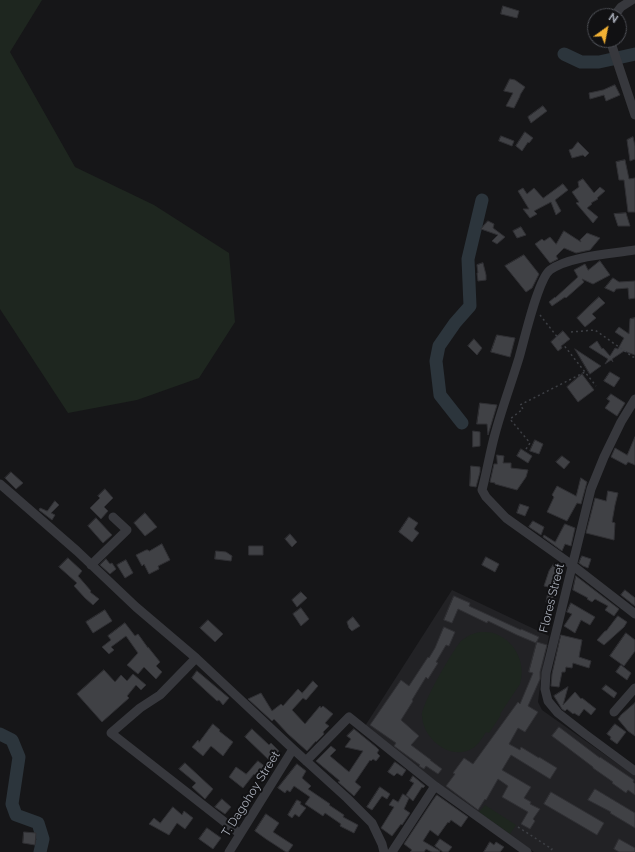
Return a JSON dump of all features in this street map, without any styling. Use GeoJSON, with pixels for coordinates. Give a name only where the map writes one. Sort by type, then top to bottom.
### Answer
{"type":"FeatureCollection","features":[{"type":"Feature","properties":{"kind":"street"},"geometry":{"type":"LineString","coordinates":[[620,8],[632,0]]}},
{"type":"Feature","properties":{"kind":"street"},"geometry":{"type":"LineString","coordinates":[[613,48],[635,115]]}},
{"type":"Feature","properties":{"kind":"street"},"geometry":{"type":"LineString","coordinates":[[635,250],[577,259],[549,271],[544,278],[533,308],[495,434],[482,490],[486,497],[506,518],[572,565],[635,614]]}},
{"type":"Feature","properties":{"kind":"street","name":"Flores Street"},"geometry":{"type":"LineString","coordinates":[[635,399],[621,422],[604,456],[591,489],[546,673],[545,689],[548,701],[558,713],[635,771]]}},
{"type":"Feature","properties":{"kind":"street"},"geometry":{"type":"LineString","coordinates":[[0,484],[136,607],[196,658],[347,798],[372,823],[382,844],[384,852]]}},
{"type":"Feature","properties":{"kind":"street"},"geometry":{"type":"LineString","coordinates":[[91,565],[127,530],[113,517]]}},
{"type":"Feature","properties":{"kind":"street"},"geometry":{"type":"LineString","coordinates":[[196,658],[160,695],[140,708],[111,733],[240,834]]}},
{"type":"Feature","properties":{"kind":"street"},"geometry":{"type":"LineString","coordinates":[[614,712],[635,688]]}},
{"type":"Feature","properties":{"kind":"street"},"geometry":{"type":"LineString","coordinates":[[306,761],[349,717],[435,786],[527,852]]}},
{"type":"Feature","properties":{"kind":"street","name":"T. Dagohoy Street"},"geometry":{"type":"LineString","coordinates":[[229,852],[293,749]]}},
{"type":"Feature","properties":{"kind":"street"},"geometry":{"type":"LineString","coordinates":[[392,852],[435,786]]}},
{"type":"Feature","properties":{"kind":"path"},"geometry":{"type":"LineString","coordinates":[[533,308],[596,386]]}},
{"type":"Feature","properties":{"kind":"path"},"geometry":{"type":"LineString","coordinates":[[571,332],[595,330],[635,357]]}},
{"type":"Feature","properties":{"kind":"path"},"geometry":{"type":"LineString","coordinates":[[526,449],[530,443],[510,419],[523,410],[520,405],[585,372]]}},
{"type":"Feature","properties":{"kind":"path"},"geometry":{"type":"LineString","coordinates":[[518,827],[552,849],[550,852]]}},
{"type":"Feature","properties":{"kind":"shaded area"},"geometry":{"type":"Polygon","coordinates":[[[0,0],[42,0],[10,52],[75,167],[154,205],[229,253],[235,322],[199,378],[137,400],[68,413],[0,309],[0,0]]]}},
{"type":"Feature","properties":{"kind":"shaded area"},"geometry":{"type":"Polygon","coordinates":[[[452,590],[549,636],[538,702],[542,710],[635,776],[635,852],[534,852],[438,783],[365,726],[452,590]]]}},
{"type":"Feature","properties":{"kind":"shaded area"},"geometry":{"type":"Polygon","coordinates":[[[490,632],[496,634],[509,642],[514,648],[518,654],[522,669],[520,684],[489,733],[486,732],[479,743],[465,752],[447,750],[440,746],[427,733],[422,716],[423,710],[438,678],[457,646],[461,641],[472,634],[490,632]]]}},
{"type":"Feature","properties":{"kind":"shaded area"},"geometry":{"type":"Polygon","coordinates":[[[485,805],[516,825],[510,834],[479,812],[485,805]]]}},
{"type":"Feature","properties":{"kind":"building"},"geometry":{"type":"Polygon","coordinates":[[[503,6],[519,11],[517,18],[501,14],[503,6]]]}},
{"type":"Feature","properties":{"kind":"building"},"geometry":{"type":"Polygon","coordinates":[[[510,79],[515,80],[525,87],[514,108],[506,106],[513,93],[504,91],[510,79]]]}},
{"type":"Feature","properties":{"kind":"building"},"geometry":{"type":"Polygon","coordinates":[[[615,85],[620,95],[606,101],[604,95],[590,99],[589,93],[603,90],[615,85]]]}},
{"type":"Feature","properties":{"kind":"building"},"geometry":{"type":"Polygon","coordinates":[[[543,106],[547,111],[531,123],[528,117],[543,106]]]}},
{"type":"Feature","properties":{"kind":"building"},"geometry":{"type":"Polygon","coordinates":[[[525,132],[533,138],[529,143],[528,142],[522,151],[516,146],[525,132]]]}},
{"type":"Feature","properties":{"kind":"building"},"geometry":{"type":"Polygon","coordinates":[[[501,136],[514,141],[512,146],[499,141],[501,136]]]}},
{"type":"Feature","properties":{"kind":"building"},"geometry":{"type":"Polygon","coordinates":[[[633,137],[635,159],[630,161],[627,140],[633,137]]]}},
{"type":"Feature","properties":{"kind":"building"},"geometry":{"type":"Polygon","coordinates":[[[578,142],[589,153],[585,157],[583,155],[572,158],[569,150],[572,149],[578,142]]]}},
{"type":"Feature","properties":{"kind":"building"},"geometry":{"type":"Polygon","coordinates":[[[625,160],[629,179],[635,178],[635,212],[628,212],[624,180],[619,180],[616,162],[625,160]]]}},
{"type":"Feature","properties":{"kind":"building"},"geometry":{"type":"Polygon","coordinates":[[[583,179],[594,193],[600,187],[605,191],[587,208],[598,217],[593,223],[576,203],[579,202],[572,192],[579,187],[578,182],[583,179]]]}},
{"type":"Feature","properties":{"kind":"building"},"geometry":{"type":"Polygon","coordinates":[[[563,184],[568,190],[555,200],[561,211],[556,215],[551,202],[534,211],[537,214],[530,218],[523,209],[529,209],[518,191],[523,188],[527,194],[534,188],[543,198],[563,184]]]}},
{"type":"Feature","properties":{"kind":"building"},"geometry":{"type":"Polygon","coordinates":[[[626,213],[630,226],[618,226],[614,214],[626,213]]]}},
{"type":"Feature","properties":{"kind":"building"},"geometry":{"type":"Polygon","coordinates":[[[488,221],[494,224],[493,228],[505,237],[497,244],[492,241],[498,235],[481,229],[488,221]]]}},
{"type":"Feature","properties":{"kind":"building"},"geometry":{"type":"Polygon","coordinates":[[[521,227],[526,235],[517,238],[513,231],[521,227]]]}},
{"type":"Feature","properties":{"kind":"building"},"geometry":{"type":"Polygon","coordinates":[[[564,231],[581,242],[580,240],[587,233],[600,238],[590,250],[576,253],[564,248],[556,256],[558,259],[550,263],[535,244],[542,239],[544,241],[550,237],[556,244],[564,231]]]}},
{"type":"Feature","properties":{"kind":"building"},"geometry":{"type":"Polygon","coordinates":[[[524,255],[539,274],[532,288],[526,292],[505,266],[524,255]]]}},
{"type":"Feature","properties":{"kind":"building"},"geometry":{"type":"Polygon","coordinates":[[[600,261],[610,275],[593,284],[582,279],[584,282],[566,298],[565,297],[552,306],[549,302],[578,277],[574,270],[585,264],[588,270],[600,261]]]}},
{"type":"Feature","properties":{"kind":"building"},"geometry":{"type":"Polygon","coordinates":[[[483,263],[486,280],[478,281],[477,265],[483,263]]]}},
{"type":"Feature","properties":{"kind":"building"},"geometry":{"type":"Polygon","coordinates":[[[613,278],[619,282],[635,281],[635,298],[629,299],[628,288],[616,289],[614,292],[605,288],[613,278]]]}},
{"type":"Feature","properties":{"kind":"building"},"geometry":{"type":"Polygon","coordinates":[[[599,297],[605,303],[592,314],[596,318],[585,327],[577,318],[599,297]]]}},
{"type":"Feature","properties":{"kind":"building"},"geometry":{"type":"Polygon","coordinates":[[[635,318],[635,355],[624,351],[612,359],[613,362],[611,360],[605,364],[608,359],[589,347],[597,341],[602,349],[603,348],[610,356],[615,348],[618,349],[624,338],[615,332],[619,327],[629,334],[630,319],[635,318]]]}},
{"type":"Feature","properties":{"kind":"building"},"geometry":{"type":"Polygon","coordinates":[[[563,331],[570,339],[561,346],[562,348],[558,351],[551,342],[563,331]]]}},
{"type":"Feature","properties":{"kind":"building"},"geometry":{"type":"Polygon","coordinates":[[[497,335],[515,338],[510,357],[491,352],[497,335]]]}},
{"type":"Feature","properties":{"kind":"building"},"geometry":{"type":"Polygon","coordinates":[[[474,339],[482,348],[477,355],[468,346],[474,339]]]}},
{"type":"Feature","properties":{"kind":"building"},"geometry":{"type":"Polygon","coordinates":[[[575,349],[601,366],[590,374],[575,349]]]}},
{"type":"Feature","properties":{"kind":"building"},"geometry":{"type":"Polygon","coordinates":[[[610,372],[620,378],[614,387],[604,381],[610,372]]]}},
{"type":"Feature","properties":{"kind":"building"},"geometry":{"type":"Polygon","coordinates":[[[582,374],[594,390],[578,402],[567,387],[582,374]]]}},
{"type":"Feature","properties":{"kind":"building"},"geometry":{"type":"Polygon","coordinates":[[[611,394],[625,403],[617,416],[605,408],[610,401],[607,399],[611,394]]]}},
{"type":"Feature","properties":{"kind":"building"},"geometry":{"type":"Polygon","coordinates":[[[480,403],[497,405],[488,435],[487,424],[477,424],[480,403]]]}},
{"type":"Feature","properties":{"kind":"building"},"geometry":{"type":"Polygon","coordinates":[[[473,431],[480,432],[480,446],[473,447],[473,431]]]}},
{"type":"Feature","properties":{"kind":"building"},"geometry":{"type":"Polygon","coordinates":[[[635,437],[635,465],[628,462],[626,465],[611,457],[615,448],[627,455],[635,437]]]}},
{"type":"Feature","properties":{"kind":"building"},"geometry":{"type":"Polygon","coordinates":[[[535,440],[543,444],[539,454],[530,451],[535,440]]]}},
{"type":"Feature","properties":{"kind":"building"},"geometry":{"type":"Polygon","coordinates":[[[521,449],[532,456],[528,463],[517,456],[521,449]]]}},
{"type":"Feature","properties":{"kind":"building"},"geometry":{"type":"Polygon","coordinates":[[[497,455],[504,456],[503,463],[511,463],[511,468],[528,470],[526,477],[517,490],[490,482],[494,464],[497,464],[497,455]]]}},
{"type":"Feature","properties":{"kind":"building"},"geometry":{"type":"Polygon","coordinates":[[[562,456],[570,462],[564,469],[556,462],[562,456]]]}},
{"type":"Feature","properties":{"kind":"building"},"geometry":{"type":"Polygon","coordinates":[[[471,466],[480,467],[476,487],[470,486],[471,466]]]}},
{"type":"Feature","properties":{"kind":"building"},"geometry":{"type":"Polygon","coordinates":[[[11,472],[23,483],[16,489],[5,478],[11,472]]]}},
{"type":"Feature","properties":{"kind":"building"},"geometry":{"type":"Polygon","coordinates":[[[581,478],[587,482],[581,504],[577,503],[567,521],[547,512],[554,497],[552,495],[557,486],[576,496],[581,478]]]}},
{"type":"Feature","properties":{"kind":"building"},"geometry":{"type":"Polygon","coordinates":[[[105,489],[113,498],[104,507],[108,511],[101,519],[90,508],[100,498],[98,496],[105,489]]]}},
{"type":"Feature","properties":{"kind":"building"},"geometry":{"type":"Polygon","coordinates":[[[608,491],[618,493],[612,522],[615,523],[614,540],[586,533],[595,498],[606,501],[608,491]]]}},
{"type":"Feature","properties":{"kind":"building"},"geometry":{"type":"Polygon","coordinates":[[[55,501],[59,505],[51,513],[55,515],[52,520],[39,510],[40,508],[47,511],[55,501]]]}},
{"type":"Feature","properties":{"kind":"building"},"geometry":{"type":"Polygon","coordinates":[[[520,504],[529,507],[525,516],[517,513],[520,504]]]}},
{"type":"Feature","properties":{"kind":"building"},"geometry":{"type":"Polygon","coordinates":[[[145,513],[157,527],[145,536],[134,523],[145,513]]]}},
{"type":"Feature","properties":{"kind":"building"},"geometry":{"type":"Polygon","coordinates":[[[409,517],[418,523],[414,529],[419,533],[412,542],[399,532],[409,517]]]}},
{"type":"Feature","properties":{"kind":"building"},"geometry":{"type":"Polygon","coordinates":[[[96,518],[112,535],[103,543],[88,526],[96,518]]]}},
{"type":"Feature","properties":{"kind":"building"},"geometry":{"type":"Polygon","coordinates":[[[533,521],[544,527],[541,535],[529,527],[533,521]]]}},
{"type":"Feature","properties":{"kind":"building"},"geometry":{"type":"Polygon","coordinates":[[[565,524],[575,528],[571,546],[565,544],[562,551],[543,537],[544,535],[555,542],[565,524]]]}},
{"type":"Feature","properties":{"kind":"building"},"geometry":{"type":"Polygon","coordinates":[[[290,534],[297,542],[292,547],[285,539],[290,534]]]}},
{"type":"Feature","properties":{"kind":"building"},"geometry":{"type":"Polygon","coordinates":[[[162,544],[170,560],[158,566],[159,569],[149,574],[144,564],[142,566],[136,555],[146,550],[149,551],[162,544]]]}},
{"type":"Feature","properties":{"kind":"building"},"geometry":{"type":"Polygon","coordinates":[[[249,546],[263,546],[263,555],[249,555],[249,546]]]}},
{"type":"Feature","properties":{"kind":"building"},"geometry":{"type":"Polygon","coordinates":[[[216,551],[226,552],[232,556],[231,561],[215,559],[216,551]]]}},
{"type":"Feature","properties":{"kind":"building"},"geometry":{"type":"Polygon","coordinates":[[[582,556],[591,559],[588,568],[579,563],[582,556]]]}},
{"type":"Feature","properties":{"kind":"building"},"geometry":{"type":"Polygon","coordinates":[[[486,557],[499,564],[495,572],[482,565],[486,557]]]}},
{"type":"Feature","properties":{"kind":"building"},"geometry":{"type":"Polygon","coordinates":[[[68,558],[82,571],[78,576],[91,591],[90,592],[99,599],[93,605],[74,586],[77,583],[59,567],[68,558]]]}},
{"type":"Feature","properties":{"kind":"building"},"geometry":{"type":"Polygon","coordinates":[[[106,559],[110,564],[112,563],[116,569],[110,574],[100,565],[106,559]]]}},
{"type":"Feature","properties":{"kind":"building"},"geometry":{"type":"Polygon","coordinates":[[[126,560],[133,573],[125,578],[117,565],[126,560]]]}},
{"type":"Feature","properties":{"kind":"building"},"geometry":{"type":"Polygon","coordinates":[[[554,564],[561,569],[554,579],[557,580],[553,597],[555,598],[552,607],[546,602],[549,587],[544,586],[549,571],[554,564]]]}},
{"type":"Feature","properties":{"kind":"building"},"geometry":{"type":"Polygon","coordinates":[[[576,576],[619,609],[614,616],[605,610],[608,606],[595,599],[592,602],[587,599],[588,598],[573,590],[576,576]]]}},
{"type":"Feature","properties":{"kind":"building"},"geometry":{"type":"Polygon","coordinates":[[[625,590],[635,598],[635,606],[621,595],[625,590]]]}},
{"type":"Feature","properties":{"kind":"building"},"geometry":{"type":"Polygon","coordinates":[[[301,592],[307,598],[297,607],[292,600],[301,592]]]}},
{"type":"Feature","properties":{"kind":"building"},"geometry":{"type":"Polygon","coordinates":[[[454,596],[470,603],[469,606],[539,637],[536,643],[488,621],[487,623],[458,609],[452,623],[444,620],[454,596]]]}},
{"type":"Feature","properties":{"kind":"building"},"geometry":{"type":"Polygon","coordinates":[[[571,603],[595,617],[590,625],[581,620],[575,633],[564,626],[572,614],[567,612],[571,603]]]}},
{"type":"Feature","properties":{"kind":"building"},"geometry":{"type":"Polygon","coordinates":[[[301,608],[309,619],[301,626],[293,614],[301,608]]]}},
{"type":"Feature","properties":{"kind":"building"},"geometry":{"type":"Polygon","coordinates":[[[105,610],[112,621],[93,633],[86,622],[105,610]]]}},
{"type":"Feature","properties":{"kind":"building"},"geometry":{"type":"Polygon","coordinates":[[[618,616],[627,622],[624,627],[604,645],[597,640],[618,616]]]}},
{"type":"Feature","properties":{"kind":"building"},"geometry":{"type":"Polygon","coordinates":[[[353,617],[360,626],[352,631],[347,622],[353,617]]]}},
{"type":"Feature","properties":{"kind":"building"},"geometry":{"type":"Polygon","coordinates":[[[208,620],[223,634],[215,642],[200,628],[208,620]]]}},
{"type":"Feature","properties":{"kind":"building"},"geometry":{"type":"Polygon","coordinates":[[[125,623],[135,636],[138,634],[160,662],[156,666],[162,672],[156,679],[144,667],[138,674],[127,665],[138,653],[126,636],[111,647],[114,650],[109,654],[102,647],[111,640],[108,636],[125,623]]]}},
{"type":"Feature","properties":{"kind":"building"},"geometry":{"type":"Polygon","coordinates":[[[444,627],[455,632],[449,646],[446,645],[436,662],[438,663],[428,679],[426,677],[401,720],[419,736],[411,745],[442,769],[438,774],[426,766],[424,769],[419,766],[420,765],[394,746],[396,743],[370,725],[401,680],[409,686],[435,648],[444,627]]]}},
{"type":"Feature","properties":{"kind":"building"},"geometry":{"type":"Polygon","coordinates":[[[626,633],[635,640],[635,651],[624,666],[610,656],[626,633]]]}},
{"type":"Feature","properties":{"kind":"building"},"geometry":{"type":"Polygon","coordinates":[[[561,635],[582,640],[579,657],[591,661],[589,668],[573,663],[572,668],[566,667],[565,672],[562,672],[559,687],[551,686],[552,674],[561,635]]]}},
{"type":"Feature","properties":{"kind":"building"},"geometry":{"type":"Polygon","coordinates":[[[537,642],[547,645],[540,672],[540,679],[528,706],[538,712],[525,732],[518,728],[509,744],[520,750],[521,747],[557,768],[550,779],[511,755],[502,770],[531,787],[524,798],[531,802],[530,804],[540,809],[533,819],[535,821],[530,829],[521,824],[528,812],[502,797],[508,786],[498,779],[486,800],[485,799],[478,810],[446,786],[464,758],[473,764],[518,702],[520,704],[533,673],[529,672],[537,642]]]}},
{"type":"Feature","properties":{"kind":"building"},"geometry":{"type":"Polygon","coordinates":[[[621,665],[631,673],[627,680],[616,672],[621,665]]]}},
{"type":"Feature","properties":{"kind":"building"},"geometry":{"type":"Polygon","coordinates":[[[104,670],[115,682],[121,675],[127,681],[133,674],[146,685],[141,690],[136,685],[127,696],[129,698],[102,722],[77,694],[104,670]]]}},
{"type":"Feature","properties":{"kind":"building"},"geometry":{"type":"Polygon","coordinates":[[[197,671],[229,698],[223,705],[192,678],[197,671]]]}},
{"type":"Feature","properties":{"kind":"building"},"geometry":{"type":"Polygon","coordinates":[[[313,681],[318,686],[306,700],[303,698],[292,710],[305,724],[320,706],[321,708],[323,706],[333,714],[325,723],[329,726],[323,732],[324,734],[307,751],[274,719],[272,721],[248,699],[261,693],[272,711],[281,704],[283,706],[298,689],[302,693],[313,681]]]}},
{"type":"Feature","properties":{"kind":"building"},"geometry":{"type":"Polygon","coordinates":[[[606,685],[617,693],[614,698],[602,689],[606,685]]]}},
{"type":"Feature","properties":{"kind":"building"},"geometry":{"type":"Polygon","coordinates":[[[568,687],[563,705],[575,692],[581,699],[582,698],[596,709],[591,715],[584,709],[579,716],[574,713],[573,714],[567,709],[565,711],[562,709],[554,696],[568,687]]]}},
{"type":"Feature","properties":{"kind":"building"},"geometry":{"type":"Polygon","coordinates":[[[635,703],[635,736],[628,731],[618,719],[635,703]]]}},
{"type":"Feature","properties":{"kind":"building"},"geometry":{"type":"Polygon","coordinates":[[[213,724],[233,742],[223,756],[211,746],[203,756],[192,747],[198,740],[199,742],[213,724]]]}},
{"type":"Feature","properties":{"kind":"building"},"geometry":{"type":"Polygon","coordinates":[[[615,724],[626,732],[617,744],[610,739],[611,737],[607,734],[615,724]]]}},
{"type":"Feature","properties":{"kind":"building"},"geometry":{"type":"Polygon","coordinates":[[[559,727],[600,758],[634,780],[635,795],[628,790],[626,793],[552,736],[559,727]]]}},
{"type":"Feature","properties":{"kind":"building"},"geometry":{"type":"Polygon","coordinates":[[[252,729],[269,745],[271,743],[279,751],[270,761],[245,737],[252,729]]]}},
{"type":"Feature","properties":{"kind":"building"},"geometry":{"type":"Polygon","coordinates":[[[354,729],[379,750],[377,753],[380,756],[376,761],[373,759],[371,761],[370,760],[355,782],[361,787],[354,796],[338,782],[340,781],[316,761],[331,746],[336,750],[330,756],[349,772],[363,751],[345,747],[351,739],[347,736],[354,729]]]}},
{"type":"Feature","properties":{"kind":"building"},"geometry":{"type":"Polygon","coordinates":[[[258,761],[267,768],[259,778],[254,774],[243,788],[229,777],[236,767],[246,774],[258,761]]]}},
{"type":"Feature","properties":{"kind":"building"},"geometry":{"type":"Polygon","coordinates":[[[395,762],[406,770],[402,776],[397,773],[394,776],[388,772],[395,762]]]}},
{"type":"Feature","properties":{"kind":"building"},"geometry":{"type":"Polygon","coordinates":[[[185,763],[213,789],[205,799],[192,787],[196,783],[179,769],[185,763]]]}},
{"type":"Feature","properties":{"kind":"building"},"geometry":{"type":"Polygon","coordinates":[[[297,764],[306,771],[302,778],[311,786],[308,789],[344,815],[343,817],[358,825],[354,833],[340,826],[341,824],[325,813],[323,816],[305,804],[310,797],[294,786],[290,792],[287,790],[285,793],[278,788],[297,764]]]}},
{"type":"Feature","properties":{"kind":"building"},"geometry":{"type":"Polygon","coordinates":[[[413,776],[425,786],[423,788],[422,787],[413,801],[406,795],[414,783],[410,781],[413,776]]]}},
{"type":"Feature","properties":{"kind":"building"},"geometry":{"type":"Polygon","coordinates":[[[380,787],[390,794],[387,799],[382,796],[372,810],[367,807],[380,787]]]}},
{"type":"Feature","properties":{"kind":"building"},"geometry":{"type":"Polygon","coordinates":[[[595,789],[635,813],[635,828],[610,813],[611,812],[588,800],[595,789]]]}},
{"type":"Feature","properties":{"kind":"building"},"geometry":{"type":"Polygon","coordinates":[[[551,792],[604,823],[597,835],[544,804],[551,792]]]}},
{"type":"Feature","properties":{"kind":"building"},"geometry":{"type":"Polygon","coordinates":[[[403,794],[409,798],[404,809],[410,813],[392,836],[381,828],[394,807],[389,805],[393,799],[398,802],[403,794]]]}},
{"type":"Feature","properties":{"kind":"building"},"geometry":{"type":"Polygon","coordinates":[[[437,795],[468,817],[461,827],[451,820],[438,836],[430,830],[423,841],[440,851],[439,852],[432,852],[426,849],[424,852],[410,852],[412,850],[404,844],[437,795]]]}},
{"type":"Feature","properties":{"kind":"building"},"geometry":{"type":"Polygon","coordinates":[[[222,799],[231,807],[225,814],[215,807],[222,799]]]}},
{"type":"Feature","properties":{"kind":"building"},"geometry":{"type":"Polygon","coordinates":[[[297,800],[306,808],[299,817],[295,814],[292,818],[288,815],[297,800]]]}},
{"type":"Feature","properties":{"kind":"building"},"geometry":{"type":"Polygon","coordinates":[[[173,807],[182,815],[184,811],[193,818],[185,829],[177,823],[169,835],[149,824],[154,818],[160,823],[173,807]]]}},
{"type":"Feature","properties":{"kind":"building"},"geometry":{"type":"Polygon","coordinates":[[[266,814],[279,823],[273,832],[293,845],[288,852],[255,831],[266,814]]]}},
{"type":"Feature","properties":{"kind":"building"},"geometry":{"type":"Polygon","coordinates":[[[207,828],[221,838],[213,849],[199,839],[207,828]]]}},
{"type":"Feature","properties":{"kind":"building"},"geometry":{"type":"Polygon","coordinates":[[[24,832],[36,833],[35,845],[23,843],[24,832]]]}},
{"type":"Feature","properties":{"kind":"building"},"geometry":{"type":"Polygon","coordinates":[[[440,839],[452,847],[448,852],[443,852],[435,846],[440,839]]]}},
{"type":"Feature","properties":{"kind":"building"},"geometry":{"type":"Polygon","coordinates":[[[619,839],[635,848],[635,852],[619,852],[614,849],[619,839]]]}},
{"type":"Feature","properties":{"kind":"building"},"geometry":{"type":"Polygon","coordinates":[[[490,842],[494,845],[496,842],[504,847],[500,852],[484,852],[490,842]]]}},
{"type":"Feature","properties":{"kind":"waterway"},"geometry":{"type":"LineString","coordinates":[[564,54],[581,62],[599,62],[635,54]]}},
{"type":"Feature","properties":{"kind":"waterway"},"geometry":{"type":"LineString","coordinates":[[462,423],[440,395],[436,361],[439,346],[455,323],[470,306],[468,259],[482,200]]}},
{"type":"Feature","properties":{"kind":"waterway"},"geometry":{"type":"LineString","coordinates":[[0,734],[12,740],[19,757],[12,804],[16,815],[38,823],[43,839],[40,852]]}}]}
